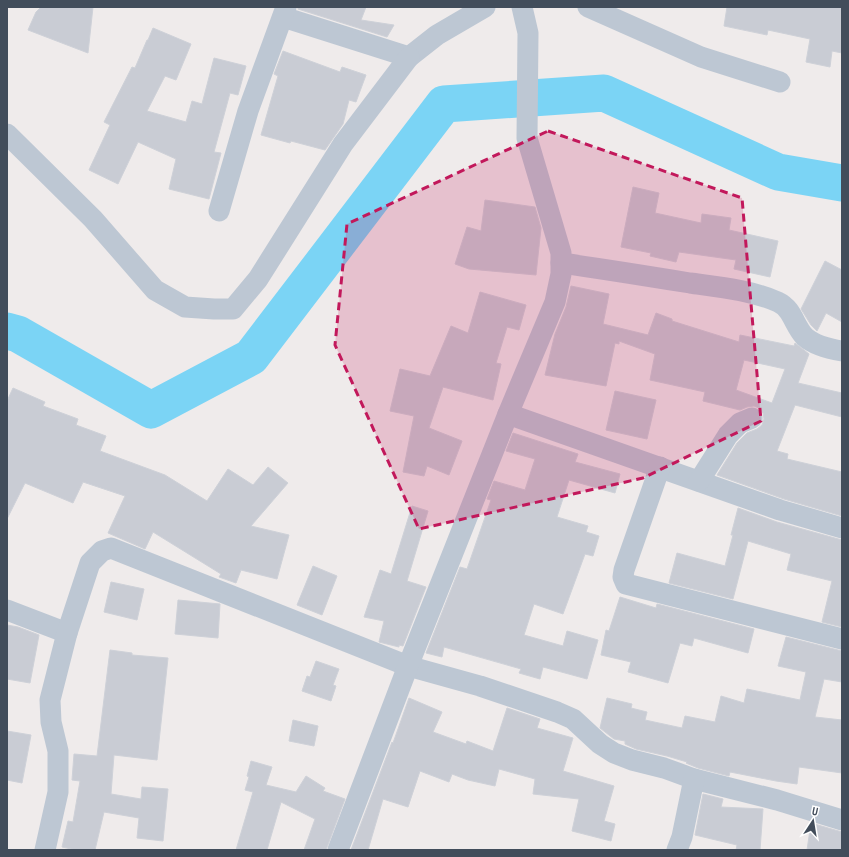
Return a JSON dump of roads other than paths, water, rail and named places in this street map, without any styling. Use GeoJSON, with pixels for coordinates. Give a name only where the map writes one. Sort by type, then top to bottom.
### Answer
{"type":"FeatureCollection","features":[{"type":"Feature","properties":{"kind":"street"},"geometry":{"type":"LineString","coordinates":[[7,134],[93,219],[155,290],[185,307],[233,309],[258,279],[343,144],[409,58],[437,35],[485,7]]}},
{"type":"Feature","properties":{"kind":"street"},"geometry":{"type":"LineString","coordinates":[[338,850],[408,666],[508,414],[555,302],[561,274],[561,254],[527,138],[528,33],[522,7]]}},
{"type":"Feature","properties":{"kind":"street"},"geometry":{"type":"LineString","coordinates":[[588,7],[701,57],[780,82]]}},
{"type":"Feature","properties":{"kind":"street"},"geometry":{"type":"LineString","coordinates":[[220,211],[248,110],[285,12],[409,58]]}},
{"type":"Feature","properties":{"kind":"street"},"geometry":{"type":"LineString","coordinates":[[561,263],[738,290],[768,298],[780,302],[790,310],[794,321],[805,337],[831,349],[842,351]]}},
{"type":"Feature","properties":{"kind":"street"},"geometry":{"type":"LineString","coordinates":[[508,414],[780,510],[842,528]]}},
{"type":"Feature","properties":{"kind":"street"},"geometry":{"type":"LineString","coordinates":[[699,481],[728,435],[740,423],[752,418]]}},
{"type":"Feature","properties":{"kind":"street"},"geometry":{"type":"LineString","coordinates":[[660,467],[624,570],[623,577],[626,584],[842,639]]}},
{"type":"Feature","properties":{"kind":"street"},"geometry":{"type":"LineString","coordinates":[[45,850],[58,792],[58,751],[51,722],[50,700],[67,633],[90,563],[102,551],[111,548],[408,666],[480,686],[557,712],[573,719],[600,744],[614,753],[632,760],[664,768],[694,779],[777,800],[842,820]]}},
{"type":"Feature","properties":{"kind":"street"},"geometry":{"type":"LineString","coordinates":[[7,610],[67,633]]}},
{"type":"Feature","properties":{"kind":"street"},"geometry":{"type":"LineString","coordinates":[[677,850],[682,837],[694,779]]}},
{"type":"Feature","properties":{"kind":"waterway"},"geometry":{"type":"LineString","coordinates":[[7,331],[18,334],[151,410],[251,357],[444,104],[604,93],[778,172],[842,183]]}}]}
